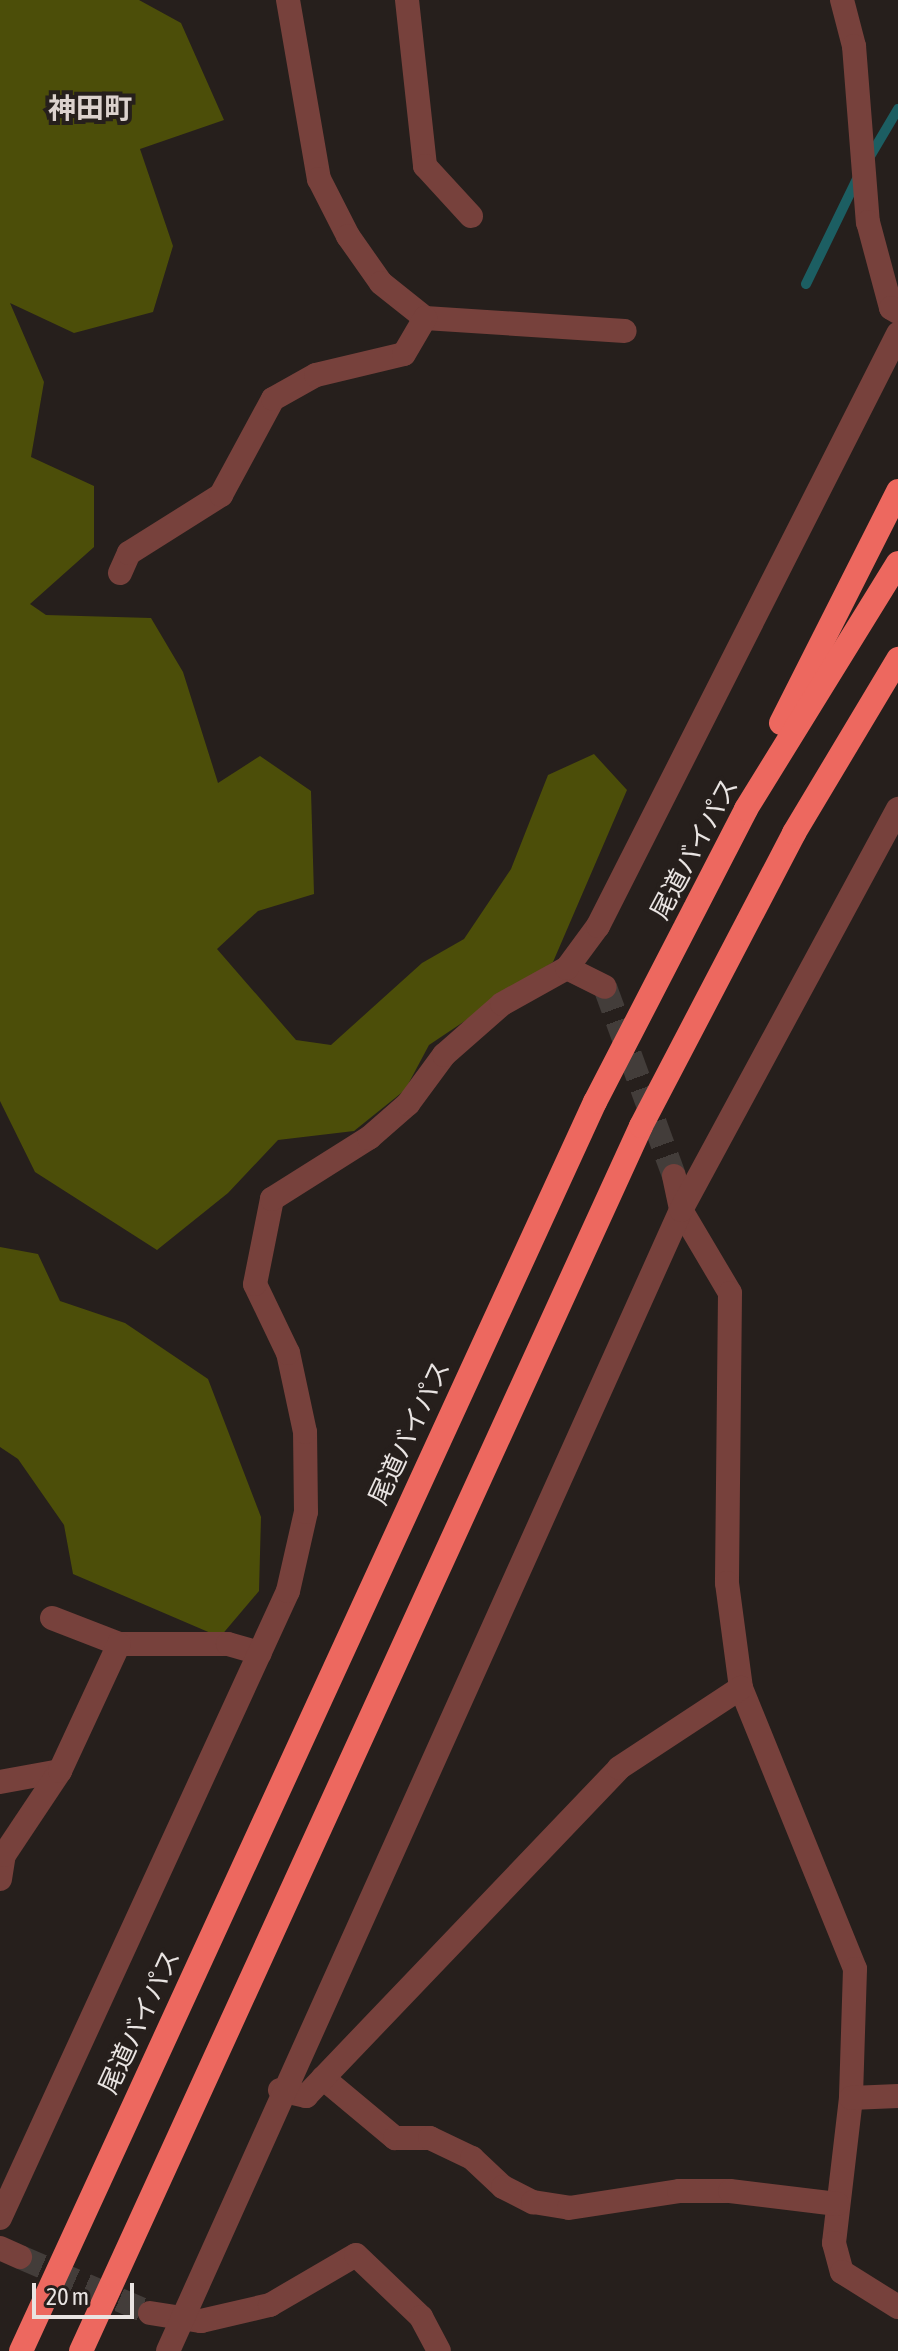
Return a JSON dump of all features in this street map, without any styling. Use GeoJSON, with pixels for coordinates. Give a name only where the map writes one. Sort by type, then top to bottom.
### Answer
{"type":"FeatureCollection","features":[{"type":"Feature","properties":{"kind":"highway"},"geometry":{"type":"LineString","coordinates":[[673,949],[898,491]]}},
{"type":"Feature","properties":{"kind":"highway","name":"尾道バイパス"},"geometry":{"type":"LineString","coordinates":[[21,2351],[534,1231],[746,809],[898,563]]}},
{"type":"Feature","properties":{"kind":"highway"},"geometry":{"type":"LineString","coordinates":[[81,2351],[627,1154],[848,738],[898,659]]}},
{"type":"Feature","properties":{"kind":"highway"},"geometry":{"type":"LineString","coordinates":[[848,738],[898,674]]}},
{"type":"Feature","properties":{"kind":"street"},"geometry":{"type":"LineString","coordinates":[[288,0],[319,179],[381,283],[425,318],[625,331]]}},
{"type":"Feature","properties":{"kind":"street"},"geometry":{"type":"LineString","coordinates":[[407,0],[425,166],[471,216]]}},
{"type":"Feature","properties":{"kind":"street"},"geometry":{"type":"LineString","coordinates":[[842,0],[854,46],[868,222],[891,308],[898,312]]}},
{"type":"Feature","properties":{"kind":"street"},"geometry":{"type":"LineString","coordinates":[[120,573],[129,553],[221,495],[273,399],[316,375],[404,354],[425,318]]}},
{"type":"Feature","properties":{"kind":"street"},"geometry":{"type":"LineString","coordinates":[[0,2218],[288,1591],[306,1512],[305,1432],[288,1353],[255,1284],[272,1199],[369,1138],[408,1104],[444,1055],[502,1004],[567,968],[598,926],[898,334]]}},
{"type":"Feature","properties":{"kind":"street"},"geometry":{"type":"LineString","coordinates":[[168,2351],[185,2318],[280,2090],[681,1210],[898,809]]}},
{"type":"Feature","properties":{"kind":"street"},"geometry":{"type":"LineString","coordinates":[[567,968],[605,987]]}},
{"type":"Feature","properties":{"kind":"street"},"geometry":{"type":"LineString","coordinates":[[674,1176],[681,1210],[730,1293],[727,1583],[741,1688],[855,1969],[851,2098],[834,2243],[842,2272],[898,2307]]}},
{"type":"Feature","properties":{"kind":"street"},"geometry":{"type":"LineString","coordinates":[[52,1618],[119,1644],[228,1644],[260,1653]]}},
{"type":"Feature","properties":{"kind":"street"},"geometry":{"type":"LineString","coordinates":[[0,1879],[4,1855],[60,1771],[119,1644]]}},
{"type":"Feature","properties":{"kind":"street"},"geometry":{"type":"LineString","coordinates":[[280,2090],[306,2096],[619,1768],[741,1688]]}},
{"type":"Feature","properties":{"kind":"street"},"geometry":{"type":"LineString","coordinates":[[0,1782],[60,1771]]}},
{"type":"Feature","properties":{"kind":"street"},"geometry":{"type":"LineString","coordinates":[[323,2078],[395,2138],[430,2138],[472,2158],[503,2187],[533,2202],[569,2208],[679,2191],[730,2191],[837,2204]]}},
{"type":"Feature","properties":{"kind":"street"},"geometry":{"type":"LineString","coordinates":[[851,2098],[898,2096]]}},
{"type":"Feature","properties":{"kind":"street"},"geometry":{"type":"LineString","coordinates":[[150,2313],[201,2321],[270,2305],[356,2255],[421,2317],[439,2351]]}},
{"type":"Feature","properties":{"kind":"shaded area"},"geometry":{"type":"Polygon","coordinates":[[[0,0],[139,0],[181,23],[224,120],[140,149],[173,246],[153,312],[74,333],[10,303],[44,382],[31,457],[94,486],[94,547],[30,604],[46,615],[151,618],[183,672],[218,783],[260,756],[311,791],[314,894],[258,911],[217,949],[296,1040],[331,1045],[422,963],[464,939],[511,869],[548,775],[594,754],[627,790],[553,962],[429,1045],[405,1090],[354,1131],[278,1140],[228,1193],[157,1250],[35,1172],[0,1101],[0,0]]]}},
{"type":"Feature","properties":{"kind":"shaded area"},"geometry":{"type":"Polygon","coordinates":[[[0,1247],[38,1254],[60,1301],[125,1323],[208,1379],[261,1517],[259,1591],[220,1637],[73,1574],[64,1525],[18,1459],[0,1447],[0,1247]]]}},
{"type":"Feature","properties":{"kind":"waterway"},"geometry":{"type":"LineString","coordinates":[[869,158],[898,109]]}},
{"type":"Feature","properties":{"kind":"waterway"},"geometry":{"type":"LineString","coordinates":[[806,284],[859,175]]}},
{"type":"Feature","properties":{"kind":"tunnel"},"geometry":{"type":"LineString","coordinates":[[605,987],[674,1176]]}},
{"type":"Feature","properties":{"kind":"tunnel"},"geometry":{"type":"LineString","coordinates":[[20,2257],[150,2313]]}},
{"type":"Feature","properties":{"kind":"district","name":"神田町"},"geometry":{"type":"Point","coordinates":[90,108]}}]}
